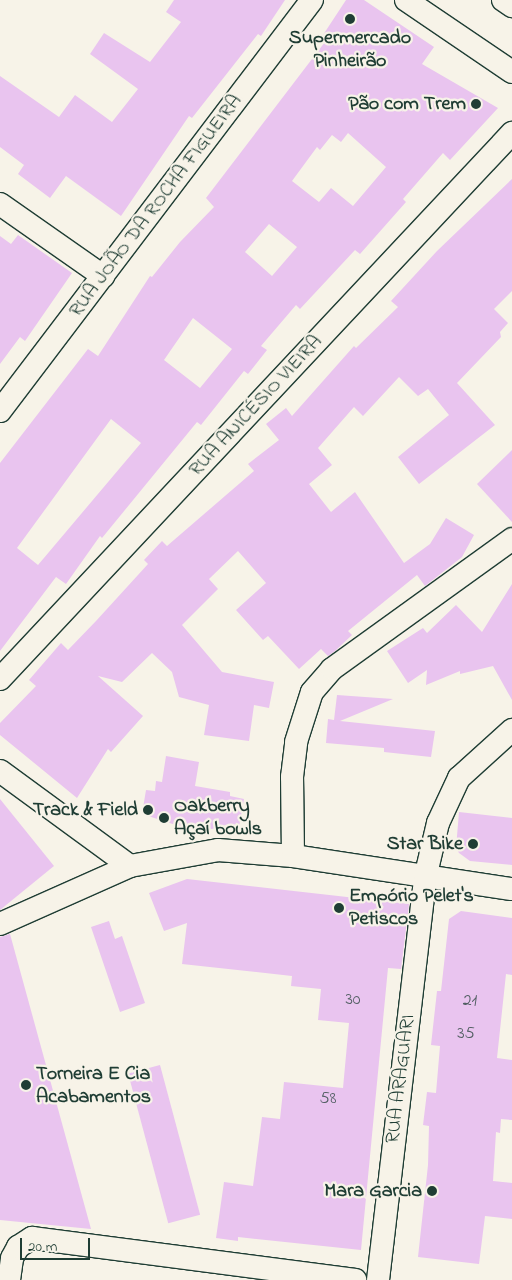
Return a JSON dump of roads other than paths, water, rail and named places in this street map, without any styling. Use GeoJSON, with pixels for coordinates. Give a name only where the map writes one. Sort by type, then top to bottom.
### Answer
{"type":"FeatureCollection","features":[{"type":"Feature","properties":{"kind":"street","name":"RUA JOÃO DA ROCHA FIGUEIRA"},"geometry":{"type":"LineString","coordinates":[[0,412],[312,0]]}},
{"type":"Feature","properties":{"kind":"street"},"geometry":{"type":"LineString","coordinates":[[406,0],[512,72]]}},
{"type":"Feature","properties":{"kind":"street"},"geometry":{"type":"LineString","coordinates":[[503,0],[512,6]]}},
{"type":"Feature","properties":{"kind":"street","name":"RUA ANICÉSIO VIEIRA"},"geometry":{"type":"LineString","coordinates":[[0,679],[512,132]]}},
{"type":"Feature","properties":{"kind":"street"},"geometry":{"type":"LineString","coordinates":[[0,204],[104,276]]}},
{"type":"Feature","properties":{"kind":"street"},"geometry":{"type":"LineString","coordinates":[[293,856],[292,777],[302,718],[312,692],[332,670],[512,539]]}},
{"type":"Feature","properties":{"kind":"street","name":"RUA ARAGUARI"},"geometry":{"type":"LineString","coordinates":[[378,1280],[425,878],[438,823],[448,796],[459,778],[512,730]]}},
{"type":"Feature","properties":{"kind":"street"},"geometry":{"type":"LineString","coordinates":[[0,771],[130,866]]}},
{"type":"Feature","properties":{"kind":"street"},"geometry":{"type":"LineString","coordinates":[[0,924],[130,866],[218,850],[293,856],[425,878],[512,889]]}},
{"type":"Feature","properties":{"kind":"street"},"geometry":{"type":"LineString","coordinates":[[9,1280],[12,1258],[18,1247],[32,1238],[355,1280]]}},
{"type":"Feature","properties":{"kind":"place","name":"Supermercado Pinheirão"},"geometry":{"type":"Point","coordinates":[350,19]}},
{"type":"Feature","properties":{"kind":"place","name":"Pão com Trem"},"geometry":{"type":"Point","coordinates":[476,104]}},
{"type":"Feature","properties":{"kind":"place","name":"Track & Field"},"geometry":{"type":"Point","coordinates":[148,810]}},
{"type":"Feature","properties":{"kind":"place","name":"Oakberry Açaí bowls"},"geometry":{"type":"Point","coordinates":[164,818]}},
{"type":"Feature","properties":{"kind":"place","name":"Star Bike"},"geometry":{"type":"Point","coordinates":[473,844]}},
{"type":"Feature","properties":{"kind":"place","name":"Empório Pelet's Petiscos"},"geometry":{"type":"Point","coordinates":[339,908]}},
{"type":"Feature","properties":{"kind":"place","name":"Torneira E Cia Acabamentos"},"geometry":{"type":"Point","coordinates":[26,1085]}},
{"type":"Feature","properties":{"kind":"place","name":"Mara Garcia"},"geometry":{"type":"Point","coordinates":[432,1191]}}]}
